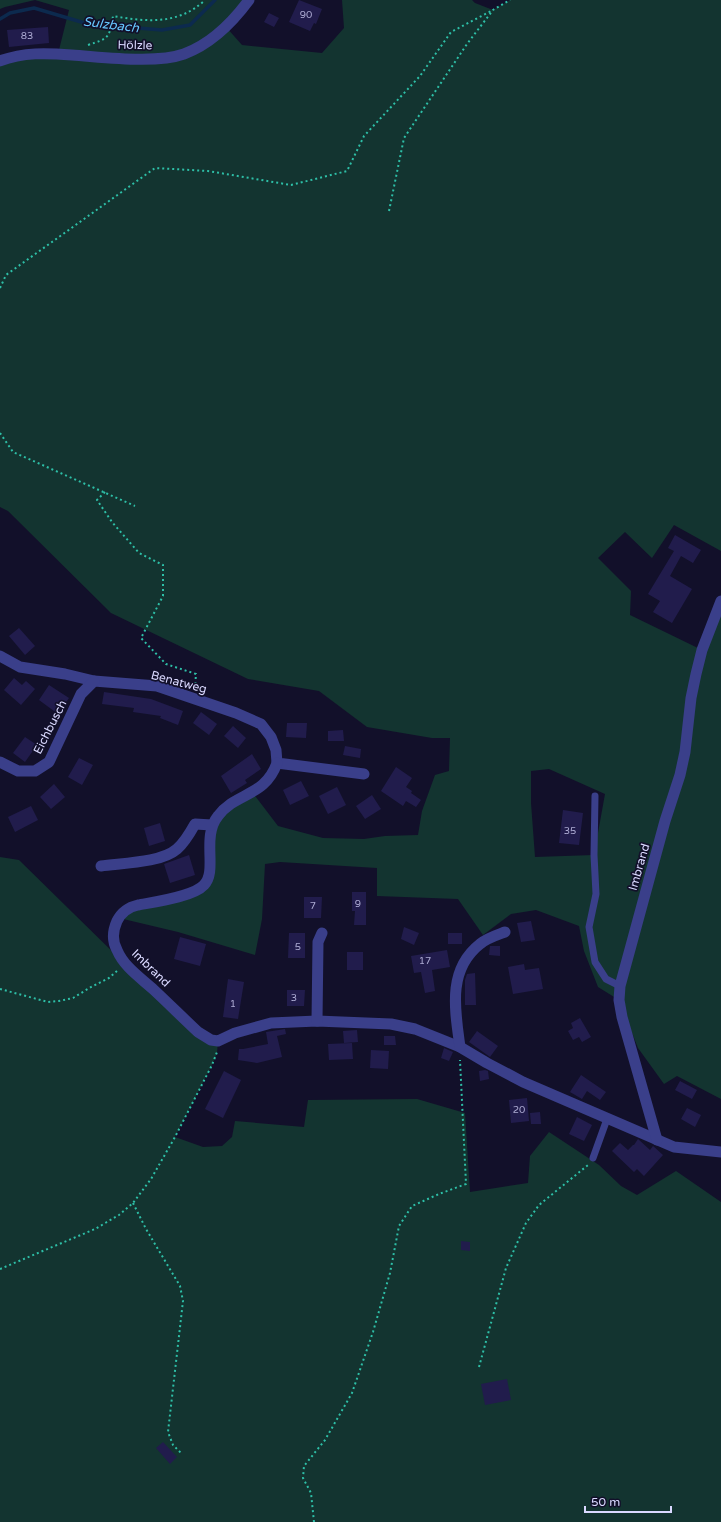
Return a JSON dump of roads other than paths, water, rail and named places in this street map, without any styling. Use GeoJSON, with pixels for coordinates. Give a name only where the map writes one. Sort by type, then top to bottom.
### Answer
{"type":"FeatureCollection","features":[{"type":"Feature","properties":{"kind":"street","name":"Hölzle"},"geometry":{"type":"LineString","coordinates":[[0,61],[12,57],[35,54],[156,59],[183,54],[205,44],[226,27],[249,0]]}},
{"type":"Feature","properties":{"kind":"street","name":"Imbrand"},"geometry":{"type":"LineString","coordinates":[[657,1140],[623,1022],[619,1000],[620,986],[663,828],[680,775],[685,752],[691,698],[702,650],[721,601]]}},
{"type":"Feature","properties":{"kind":"street","name":"Benatweg"},"geometry":{"type":"LineString","coordinates":[[0,656],[20,666],[94,681],[157,686],[236,713],[261,724],[271,737],[276,750],[277,763]]}},
{"type":"Feature","properties":{"kind":"street","name":"Eichbusch"},"geometry":{"type":"LineString","coordinates":[[0,762],[18,771],[35,771],[49,762],[81,694],[94,681]]}},
{"type":"Feature","properties":{"kind":"street"},"geometry":{"type":"LineString","coordinates":[[101,866],[156,859],[176,850],[188,836],[195,824],[212,825],[217,816],[225,808],[266,783],[274,772],[277,763],[364,774]]}},
{"type":"Feature","properties":{"kind":"street","name":"Imbrand"},"geometry":{"type":"LineString","coordinates":[[212,825],[209,843],[209,875],[205,885],[193,893],[135,906],[126,910],[119,918],[114,932],[116,949],[125,964],[198,1032],[211,1040],[218,1041],[235,1033],[271,1023],[317,1020]]}},
{"type":"Feature","properties":{"kind":"street"},"geometry":{"type":"LineString","coordinates":[[460,1047],[454,1009],[459,971],[466,957],[481,943],[505,932]]}},
{"type":"Feature","properties":{"kind":"street"},"geometry":{"type":"LineString","coordinates":[[322,933],[318,942],[317,1020],[391,1024],[415,1029],[460,1047],[523,1082],[674,1148],[721,1152]]}},
{"type":"Feature","properties":{"kind":"lane"},"geometry":{"type":"LineString","coordinates":[[595,796],[594,855],[596,894],[589,927],[595,962],[606,979],[620,986]]}},
{"type":"Feature","properties":{"kind":"lane"},"geometry":{"type":"LineString","coordinates":[[593,1158],[607,1119]]}},
{"type":"Feature","properties":{"kind":"waterway","name":"Sulzbach"},"geometry":{"type":"LineString","coordinates":[[0,19],[10,13],[34,8],[88,24],[162,30],[190,25],[215,0]]}}]}
